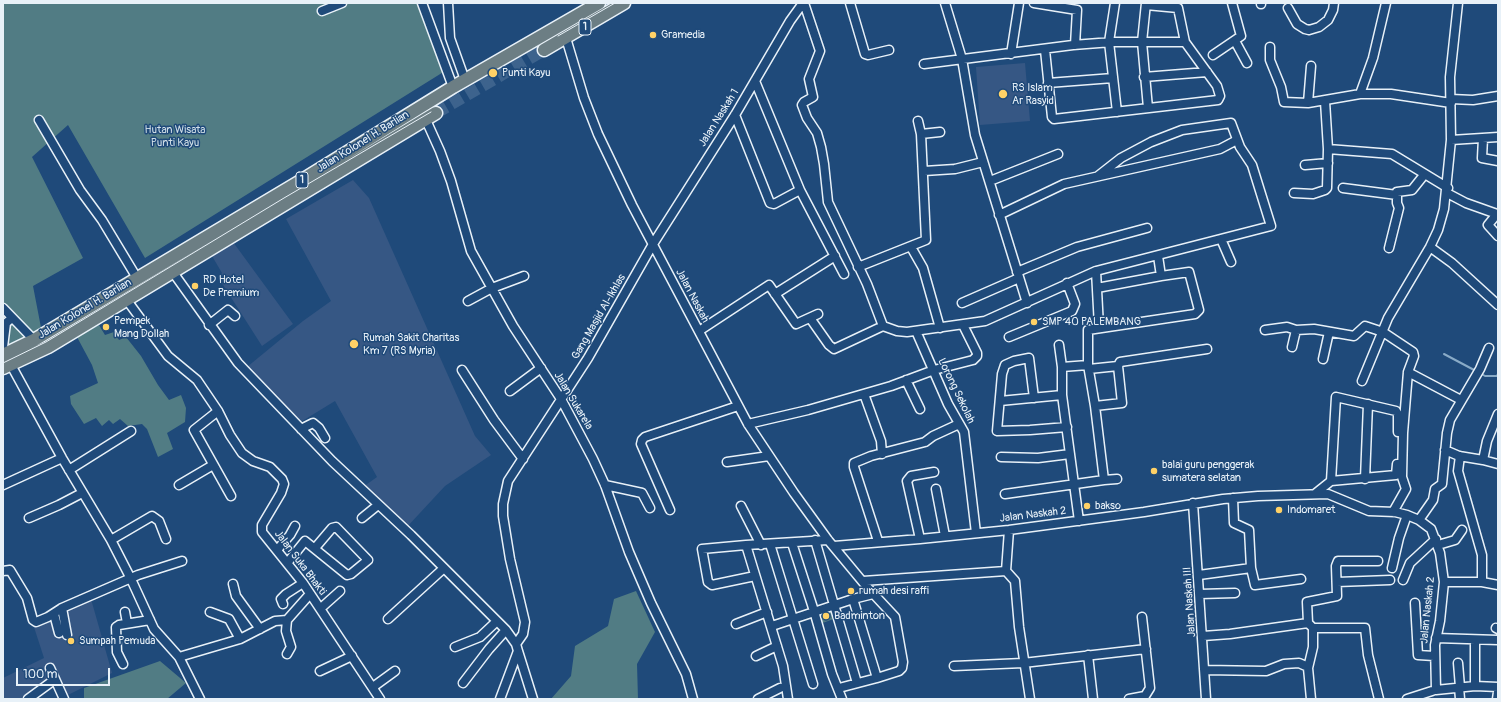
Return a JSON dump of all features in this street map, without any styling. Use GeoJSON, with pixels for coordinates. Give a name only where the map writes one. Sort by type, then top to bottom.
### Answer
{"type":"FeatureCollection","features":[{"type":"Feature","properties":{"kind":"highway","name":"Jalan Kolonel H. Barlian"},"geometry":{"type":"LineString","coordinates":[[3,355],[34,340],[299,182],[453,87],[599,3]]}},
{"type":"Feature","properties":{"kind":"highway","name":"1"},"geometry":{"type":"LineString","coordinates":[[544,50],[624,3]]}},
{"type":"Feature","properties":{"kind":"highway","name":"Jalan Kolonel H. Barlian"},"geometry":{"type":"LineString","coordinates":[[7,366],[48,347],[436,113]]}},
{"type":"Feature","properties":{"kind":"street"},"geometry":{"type":"LineString","coordinates":[[322,11],[342,3]]}},
{"type":"Feature","properties":{"kind":"street"},"geometry":{"type":"LineString","coordinates":[[422,3],[453,87]]}},
{"type":"Feature","properties":{"kind":"street"},"geometry":{"type":"LineString","coordinates":[[448,3],[450,38],[466,80]]}},
{"type":"Feature","properties":{"kind":"street"},"geometry":{"type":"LineString","coordinates":[[803,3],[820,51],[809,79],[813,97],[804,102],[802,105],[807,118],[817,133],[821,147],[828,202],[883,326],[896,331],[916,332],[984,321],[1096,271],[1271,226],[1252,165],[1230,123],[1182,130],[1151,142],[1121,158],[1098,176]]}},
{"type":"Feature","properties":{"kind":"street","name":"Jalan Naskah 1"},"geometry":{"type":"LineString","coordinates":[[653,244],[735,115],[803,3]]}},
{"type":"Feature","properties":{"kind":"street"},"geometry":{"type":"LineString","coordinates":[[850,3],[865,54],[868,55],[889,50]]}},
{"type":"Feature","properties":{"kind":"street"},"geometry":{"type":"LineString","coordinates":[[945,3],[962,59],[973,127],[990,180],[998,215],[1027,303]]}},
{"type":"Feature","properties":{"kind":"street"},"geometry":{"type":"LineString","coordinates":[[1011,54],[1019,3]]}},
{"type":"Feature","properties":{"kind":"street"},"geometry":{"type":"LineString","coordinates":[[1034,3],[1077,10],[1075,45]]}},
{"type":"Feature","properties":{"kind":"street"},"geometry":{"type":"LineString","coordinates":[[1115,3],[1109,42],[1117,112]]}},
{"type":"Feature","properties":{"kind":"street"},"geometry":{"type":"LineString","coordinates":[[1212,55],[1241,36],[1232,3]]}},
{"type":"Feature","properties":{"kind":"street"},"geometry":{"type":"LineString","coordinates":[[1288,8],[1297,24],[1309,30],[1319,27],[1328,20],[1333,10],[1334,3]]}},
{"type":"Feature","properties":{"kind":"street"},"geometry":{"type":"LineString","coordinates":[[1360,94],[1373,58],[1386,3]]}},
{"type":"Feature","properties":{"kind":"street"},"geometry":{"type":"LineString","coordinates":[[1362,381],[1389,316],[1430,247],[1438,230],[1448,190],[1451,140],[1451,67],[1458,3]]}},
{"type":"Feature","properties":{"kind":"street"},"geometry":{"type":"LineString","coordinates":[[1045,50],[1052,117],[1054,118],[1117,112],[1218,100],[1220,92],[1185,42],[1178,8],[1146,4],[1142,42],[1148,108]]}},
{"type":"Feature","properties":{"kind":"street","name":"Jalan Naskah"},"geometry":{"type":"LineString","coordinates":[[566,38],[584,98],[598,134],[653,244],[748,424],[831,543],[895,617],[903,664],[899,671],[839,688]]}},
{"type":"Feature","properties":{"kind":"street"},"geometry":{"type":"LineString","coordinates":[[1235,41],[1247,63]]}},
{"type":"Feature","properties":{"kind":"street"},"geometry":{"type":"LineString","coordinates":[[924,64],[1109,42],[1185,42]]}},
{"type":"Feature","properties":{"kind":"street"},"geometry":{"type":"LineString","coordinates":[[1270,47],[1270,60],[1278,80],[1283,102],[1308,103],[1360,94],[1409,96],[1451,101],[1473,100],[1498,96]]}},
{"type":"Feature","properties":{"kind":"street"},"geometry":{"type":"LineString","coordinates":[[1308,103],[1311,66]]}},
{"type":"Feature","properties":{"kind":"street"},"geometry":{"type":"LineString","coordinates":[[1144,77],[1207,72]]}},
{"type":"Feature","properties":{"kind":"street"},"geometry":{"type":"LineString","coordinates":[[1048,82],[1113,78]]}},
{"type":"Feature","properties":{"kind":"street"},"geometry":{"type":"LineString","coordinates":[[755,82],[800,190],[844,274]]}},
{"type":"Feature","properties":{"kind":"street"},"geometry":{"type":"LineString","coordinates":[[1294,193],[1313,194],[1326,190],[1328,149],[1325,101]]}},
{"type":"Feature","properties":{"kind":"street"},"geometry":{"type":"LineString","coordinates":[[735,115],[770,203],[774,204],[800,190]]}},
{"type":"Feature","properties":{"kind":"street"},"geometry":{"type":"LineString","coordinates":[[39,120],[80,190],[99,214],[137,278]]}},
{"type":"Feature","properties":{"kind":"street","name":"Jalan Sukarela"},"geometry":{"type":"LineString","coordinates":[[426,120],[451,181],[471,251],[513,326],[562,399],[605,485],[629,552],[651,603],[686,674],[693,699]]}},
{"type":"Feature","properties":{"kind":"street"},"geometry":{"type":"LineString","coordinates":[[858,267],[927,239],[924,171],[921,134],[918,121]]}},
{"type":"Feature","properties":{"kind":"street"},"geometry":{"type":"LineString","coordinates":[[921,134],[940,132]]}},
{"type":"Feature","properties":{"kind":"street"},"geometry":{"type":"LineString","coordinates":[[1451,140],[1498,136]]}},
{"type":"Feature","properties":{"kind":"street"},"geometry":{"type":"LineString","coordinates":[[1483,138],[1482,158],[1498,161]]}},
{"type":"Feature","properties":{"kind":"street"},"geometry":{"type":"LineString","coordinates":[[998,215],[1064,184],[1098,176],[1125,172],[1220,149],[1238,140]]}},
{"type":"Feature","properties":{"kind":"street"},"geometry":{"type":"LineString","coordinates":[[1328,149],[1389,154],[1448,190],[1466,204],[1497,214],[1488,225],[1498,236]]}},
{"type":"Feature","properties":{"kind":"street"},"geometry":{"type":"LineString","coordinates":[[990,180],[1058,154]]}},
{"type":"Feature","properties":{"kind":"street"},"geometry":{"type":"LineString","coordinates":[[924,171],[955,169],[983,162]]}},
{"type":"Feature","properties":{"kind":"street"},"geometry":{"type":"LineString","coordinates":[[1304,165],[1328,163]]}},
{"type":"Feature","properties":{"kind":"street"},"geometry":{"type":"LineString","coordinates":[[1389,248],[1400,208],[1397,203],[1397,195],[1399,191],[1412,190],[1424,175]]}},
{"type":"Feature","properties":{"kind":"street"},"geometry":{"type":"LineString","coordinates":[[1343,188],[1397,195]]}},
{"type":"Feature","properties":{"kind":"street"},"geometry":{"type":"LineString","coordinates":[[962,303],[1072,249],[1147,228]]}},
{"type":"Feature","properties":{"kind":"street"},"geometry":{"type":"LineString","coordinates":[[1221,239],[1231,262]]}},
{"type":"Feature","properties":{"kind":"street","name":"Gang Masjid Al-Ikhlas"},"geometry":{"type":"LineString","coordinates":[[502,697],[517,647],[523,634],[525,622],[510,559],[503,504],[508,481],[605,330],[653,244]]}},
{"type":"Feature","properties":{"kind":"street"},"geometry":{"type":"LineString","coordinates":[[911,246],[923,268],[940,328]]}},
{"type":"Feature","properties":{"kind":"street"},"geometry":{"type":"LineString","coordinates":[[1430,247],[1452,263],[1498,305]]}},
{"type":"Feature","properties":{"kind":"street"},"geometry":{"type":"LineString","coordinates":[[775,294],[835,256]]}},
{"type":"Feature","properties":{"kind":"street"},"geometry":{"type":"LineString","coordinates":[[1158,256],[1161,276]]}},
{"type":"Feature","properties":{"kind":"street"},"geometry":{"type":"LineString","coordinates":[[172,271],[238,363],[301,429],[506,630],[517,647],[533,699]]}},
{"type":"Feature","properties":{"kind":"street"},"geometry":{"type":"LineString","coordinates":[[1096,271],[1099,327]]}},
{"type":"Feature","properties":{"kind":"street"},"geometry":{"type":"LineString","coordinates":[[1097,288],[1161,276],[1191,273],[1198,310],[1197,313],[1090,328],[1087,331],[1089,367],[1104,480]]}},
{"type":"Feature","properties":{"kind":"street"},"geometry":{"type":"LineString","coordinates":[[468,301],[492,288],[524,276]]}},
{"type":"Feature","properties":{"kind":"street"},"geometry":{"type":"LineString","coordinates":[[1009,337],[1072,311],[1075,304],[1067,283]]}},
{"type":"Feature","properties":{"kind":"street"},"geometry":{"type":"LineString","coordinates":[[699,331],[768,285],[795,324],[818,314]]}},
{"type":"Feature","properties":{"kind":"street","name":"Jalan Suka Bhakti"},"geometry":{"type":"LineString","coordinates":[[126,299],[168,356],[198,380],[242,453],[253,461],[270,467],[282,479],[284,484],[281,493],[262,529],[303,583],[380,699]]}},
{"type":"Feature","properties":{"kind":"street"},"geometry":{"type":"LineString","coordinates":[[3,308],[7,320],[3,346]]}},
{"type":"Feature","properties":{"kind":"street"},"geometry":{"type":"LineString","coordinates":[[210,325],[228,310],[235,316]]}},
{"type":"Feature","properties":{"kind":"street"},"geometry":{"type":"LineString","coordinates":[[810,318],[829,345],[834,349],[883,326]]}},
{"type":"Feature","properties":{"kind":"street"},"geometry":{"type":"LineString","coordinates":[[7,320],[34,340]]}},
{"type":"Feature","properties":{"kind":"street"},"geometry":{"type":"LineString","coordinates":[[748,424],[808,410],[864,394],[934,370],[971,361],[976,358],[977,353],[963,325]]}},
{"type":"Feature","properties":{"kind":"street"},"geometry":{"type":"LineString","coordinates":[[1265,330],[1287,327],[1296,330],[1314,329],[1354,336],[1365,326],[1383,332],[1413,352],[1414,356],[1408,372],[1402,463],[1402,477],[1406,489],[1393,512]]}},
{"type":"Feature","properties":{"kind":"street"},"geometry":{"type":"LineString","coordinates":[[1292,347],[1296,330]]}},
{"type":"Feature","properties":{"kind":"street","name":"Lorong Sekolah"},"geometry":{"type":"LineString","coordinates":[[916,332],[965,436],[976,533]]}},
{"type":"Feature","properties":{"kind":"street"},"geometry":{"type":"LineString","coordinates":[[1323,359],[1329,332]]}},
{"type":"Feature","properties":{"kind":"street"},"geometry":{"type":"LineString","coordinates":[[1059,345],[1062,367],[1062,395],[1078,520]]}},
{"type":"Feature","properties":{"kind":"street"},"geometry":{"type":"LineString","coordinates":[[1419,520],[1433,500],[1435,489],[1442,484],[1449,425],[1478,372],[1488,348]]}},
{"type":"Feature","properties":{"kind":"street"},"geometry":{"type":"LineString","coordinates":[[1095,406],[1122,403],[1118,366],[1119,362],[1208,349]]}},
{"type":"Feature","properties":{"kind":"street"},"geometry":{"type":"LineString","coordinates":[[1034,398],[1030,361],[1027,357],[1008,363],[1003,369],[997,431],[1067,427]]}},
{"type":"Feature","properties":{"kind":"street"},"geometry":{"type":"LineString","coordinates":[[7,366],[111,540],[154,629],[180,657],[200,699]]}},
{"type":"Feature","properties":{"kind":"street"},"geometry":{"type":"LineString","coordinates":[[1062,367],[1118,366]]}},
{"type":"Feature","properties":{"kind":"street"},"geometry":{"type":"LineString","coordinates":[[510,391],[541,368]]}},
{"type":"Feature","properties":{"kind":"street"},"geometry":{"type":"LineString","coordinates":[[462,370],[494,420],[523,458]]}},
{"type":"Feature","properties":{"kind":"street"},"geometry":{"type":"LineString","coordinates":[[1408,372],[1462,400]]}},
{"type":"Feature","properties":{"kind":"street"},"geometry":{"type":"LineString","coordinates":[[906,380],[920,409]]}},
{"type":"Feature","properties":{"kind":"street"},"geometry":{"type":"LineString","coordinates":[[864,394],[881,440],[882,454]]}},
{"type":"Feature","properties":{"kind":"street"},"geometry":{"type":"LineString","coordinates":[[1000,401],[1062,395]]}},
{"type":"Feature","properties":{"kind":"street"},"geometry":{"type":"LineString","coordinates":[[1316,493],[1330,481],[1365,479],[1395,475],[1397,472],[1398,414],[1394,410],[1338,397],[1335,398],[1330,481]]}},
{"type":"Feature","properties":{"kind":"street"},"geometry":{"type":"LineString","coordinates":[[1365,479],[1368,404]]}},
{"type":"Feature","properties":{"kind":"street"},"geometry":{"type":"LineString","coordinates":[[670,510],[641,444],[642,440],[645,437],[738,406]]}},
{"type":"Feature","properties":{"kind":"street"},"geometry":{"type":"LineString","coordinates":[[218,411],[194,429],[230,496]]}},
{"type":"Feature","properties":{"kind":"street"},"geometry":{"type":"LineString","coordinates":[[1483,460],[1487,441],[1498,414]]}},
{"type":"Feature","properties":{"kind":"street"},"geometry":{"type":"LineString","coordinates":[[301,429],[313,423],[319,428],[325,438]]}},
{"type":"Feature","properties":{"kind":"street"},"geometry":{"type":"LineString","coordinates":[[878,541],[854,465],[859,460],[929,441],[933,436],[959,424]]}},
{"type":"Feature","properties":{"kind":"street"},"geometry":{"type":"LineString","coordinates":[[69,470],[131,431]]}},
{"type":"Feature","properties":{"kind":"street"},"geometry":{"type":"LineString","coordinates":[[1445,450],[1460,456],[1498,464]]}},
{"type":"Feature","properties":{"kind":"street"},"geometry":{"type":"LineString","coordinates":[[1001,457],[1038,458],[1070,454]]}},
{"type":"Feature","properties":{"kind":"street"},"geometry":{"type":"LineString","coordinates":[[727,462],[769,456]]}},
{"type":"Feature","properties":{"kind":"street"},"geometry":{"type":"LineString","coordinates":[[1460,456],[1458,471],[1482,555],[1482,582]]}},
{"type":"Feature","properties":{"kind":"street"},"geometry":{"type":"LineString","coordinates":[[3,485],[62,458]]}},
{"type":"Feature","properties":{"kind":"street"},"geometry":{"type":"LineString","coordinates":[[179,485],[213,465]]}},
{"type":"Feature","properties":{"kind":"street"},"geometry":{"type":"LineString","coordinates":[[920,539],[907,481],[911,476],[934,472]]}},
{"type":"Feature","properties":{"kind":"street"},"geometry":{"type":"LineString","coordinates":[[1005,494],[1117,479]]}},
{"type":"Feature","properties":{"kind":"street"},"geometry":{"type":"LineString","coordinates":[[605,485],[642,493],[650,508]]}},
{"type":"Feature","properties":{"kind":"street"},"geometry":{"type":"LineString","coordinates":[[936,490],[945,536]]}},
{"type":"Feature","properties":{"kind":"street"},"geometry":{"type":"LineString","coordinates":[[28,518],[59,505],[82,493]]}},
{"type":"Feature","properties":{"kind":"street","name":"Jalan Naskah 2"},"geometry":{"type":"LineString","coordinates":[[755,576],[712,585],[708,582],[702,549],[815,540],[831,543],[920,539],[1009,530],[1233,498],[1316,493],[1334,496],[1369,511],[1407,514],[1419,520],[1431,529],[1437,542],[1444,582],[1434,656],[1436,690],[1475,686],[1498,687]]}},
{"type":"Feature","properties":{"kind":"street"},"geometry":{"type":"LineString","coordinates":[[1233,498],[1234,523],[1249,530],[1251,568],[1255,585],[1300,579]]}},
{"type":"Feature","properties":{"kind":"street","name":"Jalan Naskah III"},"geometry":{"type":"LineString","coordinates":[[1193,503],[1199,575],[1206,699]]}},
{"type":"Feature","properties":{"kind":"street"},"geometry":{"type":"LineString","coordinates":[[362,518],[378,505]]}},
{"type":"Feature","properties":{"kind":"street"},"geometry":{"type":"LineString","coordinates":[[741,506],[761,545]]}},
{"type":"Feature","properties":{"kind":"street"},"geometry":{"type":"LineString","coordinates":[[1392,568],[1407,514]]}},
{"type":"Feature","properties":{"kind":"street"},"geometry":{"type":"LineString","coordinates":[[111,540],[152,516],[159,521],[166,539]]}},
{"type":"Feature","properties":{"kind":"street"},"geometry":{"type":"LineString","coordinates":[[278,550],[295,526]]}},
{"type":"Feature","properties":{"kind":"street"},"geometry":{"type":"LineString","coordinates":[[288,562],[305,541],[346,575],[351,574],[368,560],[336,527],[332,528],[315,548]]}},
{"type":"Feature","properties":{"kind":"street"},"geometry":{"type":"LineString","coordinates":[[1009,530],[1006,571],[1015,581],[1023,663],[1030,699]]}},
{"type":"Feature","properties":{"kind":"street"},"geometry":{"type":"LineString","coordinates":[[1403,580],[1410,563],[1437,542],[1455,540],[1462,530]]}},
{"type":"Feature","properties":{"kind":"street"},"geometry":{"type":"LineString","coordinates":[[815,540],[857,683]]}},
{"type":"Feature","properties":{"kind":"street"},"geometry":{"type":"LineString","coordinates":[[792,543],[832,674],[839,688],[842,699]]}},
{"type":"Feature","properties":{"kind":"street"},"geometry":{"type":"LineString","coordinates":[[770,544],[813,684]]}},
{"type":"Feature","properties":{"kind":"street"},"geometry":{"type":"LineString","coordinates":[[746,545],[772,626],[782,666],[788,699]]}},
{"type":"Feature","properties":{"kind":"street"},"geometry":{"type":"LineString","coordinates":[[3,571],[10,570],[27,598],[33,620],[36,622],[54,614],[62,608],[131,579],[155,569],[182,561]]}},
{"type":"Feature","properties":{"kind":"street"},"geometry":{"type":"LineString","coordinates":[[1311,699],[1308,667],[1313,647],[1308,601],[1336,597],[1336,566],[1338,561],[1378,561]]}},
{"type":"Feature","properties":{"kind":"street"},"geometry":{"type":"LineString","coordinates":[[388,619],[444,568]]}},
{"type":"Feature","properties":{"kind":"street"},"geometry":{"type":"LineString","coordinates":[[1199,575],[1251,568]]}},
{"type":"Feature","properties":{"kind":"street"},"geometry":{"type":"LineString","coordinates":[[863,581],[1006,571]]}},
{"type":"Feature","properties":{"kind":"street"},"geometry":{"type":"LineString","coordinates":[[1337,582],[1390,580]]}},
{"type":"Feature","properties":{"kind":"street"},"geometry":{"type":"LineString","coordinates":[[1444,582],[1482,582],[1498,585]]}},
{"type":"Feature","properties":{"kind":"street"},"geometry":{"type":"LineString","coordinates":[[283,604],[282,598],[303,583]]}},
{"type":"Feature","properties":{"kind":"street"},"geometry":{"type":"LineString","coordinates":[[233,584],[236,596],[260,629]]}},
{"type":"Feature","properties":{"kind":"street"},"geometry":{"type":"LineString","coordinates":[[320,608],[340,591]]}},
{"type":"Feature","properties":{"kind":"street"},"geometry":{"type":"LineString","coordinates":[[1200,594],[1236,593]]}},
{"type":"Feature","properties":{"kind":"street"},"geometry":{"type":"LineString","coordinates":[[287,654],[291,647],[285,627],[286,620],[310,594]]}},
{"type":"Feature","properties":{"kind":"street"},"geometry":{"type":"LineString","coordinates":[[772,626],[814,611],[874,594]]}},
{"type":"Feature","properties":{"kind":"street"},"geometry":{"type":"LineString","coordinates":[[853,599],[877,678]]}},
{"type":"Feature","properties":{"kind":"street"},"geometry":{"type":"LineString","coordinates":[[1415,603],[1418,655],[1434,656]]}},
{"type":"Feature","properties":{"kind":"street"},"geometry":{"type":"LineString","coordinates":[[54,614],[63,634],[62,608]]}},
{"type":"Feature","properties":{"kind":"street"},"geometry":{"type":"LineString","coordinates":[[126,612],[127,623]]}},
{"type":"Feature","properties":{"kind":"street"},"geometry":{"type":"LineString","coordinates":[[210,612],[229,619],[240,639]]}},
{"type":"Feature","properties":{"kind":"street"},"geometry":{"type":"LineString","coordinates":[[736,624],[767,612]]}},
{"type":"Feature","properties":{"kind":"street"},"geometry":{"type":"LineString","coordinates":[[1129,699],[1143,697],[1149,690],[1142,617]]}},
{"type":"Feature","properties":{"kind":"street"},"geometry":{"type":"LineString","coordinates":[[123,664],[117,652],[116,631],[118,625],[150,620]]}},
{"type":"Feature","properties":{"kind":"street"},"geometry":{"type":"LineString","coordinates":[[180,657],[240,639],[275,621],[286,620]]}},
{"type":"Feature","properties":{"kind":"street"},"geometry":{"type":"LineString","coordinates":[[455,647],[480,637],[497,621]]}},
{"type":"Feature","properties":{"kind":"street"},"geometry":{"type":"LineString","coordinates":[[1203,636],[1310,626],[1365,628],[1368,655],[1379,699]]}},
{"type":"Feature","properties":{"kind":"street"},"geometry":{"type":"LineString","coordinates":[[463,683],[489,649],[506,630]]}},
{"type":"Feature","properties":{"kind":"street"},"geometry":{"type":"LineString","coordinates":[[1436,638],[1498,640]]}},
{"type":"Feature","properties":{"kind":"street"},"geometry":{"type":"LineString","coordinates":[[1475,644],[1475,686]]}},
{"type":"Feature","properties":{"kind":"street"},"geometry":{"type":"LineString","coordinates":[[756,656],[777,646]]}},
{"type":"Feature","properties":{"kind":"street"},"geometry":{"type":"LineString","coordinates":[[954,666],[1023,663],[1146,649]]}},
{"type":"Feature","properties":{"kind":"street"},"geometry":{"type":"LineString","coordinates":[[1088,655],[1093,699]]}},
{"type":"Feature","properties":{"kind":"street"},"geometry":{"type":"LineString","coordinates":[[320,671],[352,656]]}},
{"type":"Feature","properties":{"kind":"street"},"geometry":{"type":"LineString","coordinates":[[1205,670],[1266,671],[1284,664],[1299,663],[1308,667]]}},
{"type":"Feature","properties":{"kind":"street"},"geometry":{"type":"LineString","coordinates":[[1458,663],[1460,699]]}},
{"type":"Feature","properties":{"kind":"street"},"geometry":{"type":"LineString","coordinates":[[50,668],[54,680],[64,699]]}},
{"type":"Feature","properties":{"kind":"street"},"geometry":{"type":"LineString","coordinates":[[372,687],[395,671]]}},
{"type":"Feature","properties":{"kind":"street"},"geometry":{"type":"LineString","coordinates":[[28,699],[54,680]]}},
{"type":"Feature","properties":{"kind":"street"},"geometry":{"type":"LineString","coordinates":[[758,699],[780,688]]}},
{"type":"Feature","properties":{"kind":"street"},"geometry":{"type":"LineString","coordinates":[[1407,699],[1432,691]]}},
{"type":"Feature","properties":{"kind":"street"},"geometry":{"type":"LineString","coordinates":[[1498,692],[1498,699]]}},
{"type":"Feature","properties":{"kind":"shaded area","name":"RS Islam Ar Rasyid"},"geometry":{"type":"Polygon","coordinates":[[[1025,63],[1030,121],[980,125],[976,67],[1025,63]]]}},
{"type":"Feature","properties":{"kind":"shaded area","name":"Rumah Sakit Charitas Km 7 (RS Myria)"},"geometry":{"type":"Polygon","coordinates":[[[353,180],[369,198],[475,436],[491,455],[445,486],[406,528],[363,487],[377,477],[335,401],[299,423],[247,367],[303,321],[331,301],[286,219],[353,180]]]}},
{"type":"Feature","properties":{"kind":"shaded area"},"geometry":{"type":"Polygon","coordinates":[[[233,242],[293,324],[262,346],[218,277],[222,273],[212,256],[233,242]]]}},
{"type":"Feature","properties":{"kind":"shaded area","name":"Sumpah Pemuda"},"geometry":{"type":"Polygon","coordinates":[[[91,599],[112,673],[64,697],[55,677],[22,699],[3,699],[3,678],[44,658],[33,624],[91,599]]]}},
{"type":"Feature","properties":{"kind":"green space","name":"Hutan Wisata Punti Kayu"},"geometry":{"type":"Polygon","coordinates":[[[3,3],[427,3],[445,71],[145,258],[68,125],[32,157],[83,258],[33,286],[43,338],[3,354],[3,3]]]}},
{"type":"Feature","properties":{"kind":"green space"},"geometry":{"type":"Polygon","coordinates":[[[99,325],[105,335],[114,332],[119,340],[126,337],[141,356],[158,385],[169,400],[181,395],[186,408],[185,422],[167,433],[173,449],[158,457],[147,429],[142,424],[128,426],[120,419],[113,424],[109,420],[102,426],[96,418],[84,424],[71,404],[70,396],[98,383],[92,365],[77,337],[99,325]]]}},
{"type":"Feature","properties":{"kind":"green space"},"geometry":{"type":"Polygon","coordinates":[[[636,591],[655,632],[637,664],[638,699],[551,699],[571,676],[575,646],[608,626],[614,599],[636,591]]]}},
{"type":"Feature","properties":{"kind":"green space","name":"Badminton"},"geometry":{"type":"Polygon","coordinates":[[[833,608],[836,618],[820,624],[817,613],[833,608]]]}},
{"type":"Feature","properties":{"kind":"green space"},"geometry":{"type":"Polygon","coordinates":[[[160,661],[186,683],[167,699],[84,699],[84,688],[160,661]]]}},
{"type":"Feature","properties":{"kind":"waterway"},"geometry":{"type":"LineString","coordinates":[[1444,354],[1476,371]]}},
{"type":"Feature","properties":{"kind":"waterway"},"geometry":{"type":"LineString","coordinates":[[1480,373],[1485,376],[1497,376],[1498,374]]}},
{"type":"Feature","properties":{"kind":"tunnel"},"geometry":{"type":"LineString","coordinates":[[436,113],[544,50]]}},
{"type":"Feature","properties":{"kind":"tram line"},"geometry":{"type":"LineString","coordinates":[[558,36],[615,3]]}},
{"type":"Feature","properties":{"kind":"tram line"},"geometry":{"type":"LineString","coordinates":[[3,363],[46,342],[284,198],[431,112]]}},
{"type":"Feature","properties":{"kind":"place","name":"Gramedia"},"geometry":{"type":"Point","coordinates":[653,35]}},
{"type":"Feature","properties":{"kind":"place","name":"Punti Kayu"},"geometry":{"type":"Point","coordinates":[493,73]}},
{"type":"Feature","properties":{"kind":"place","name":"RS Islam Ar Rasyid"},"geometry":{"type":"Point","coordinates":[1003,94]}},
{"type":"Feature","properties":{"kind":"place","name":"RD Hotel De Premium"},"geometry":{"type":"Point","coordinates":[195,286]}},
{"type":"Feature","properties":{"kind":"place","name":"SMP 40 PALEMBANG"},"geometry":{"type":"Point","coordinates":[1034,322]}},
{"type":"Feature","properties":{"kind":"place","name":"Pempek Mang Dollah"},"geometry":{"type":"Point","coordinates":[106,327]}},
{"type":"Feature","properties":{"kind":"place","name":"Rumah Sakit Charitas Km 7 (RS Myria)"},"geometry":{"type":"Point","coordinates":[354,344]}},
{"type":"Feature","properties":{"kind":"place","name":"balai guru penggerak sumatera selatan"},"geometry":{"type":"Point","coordinates":[1154,471]}},
{"type":"Feature","properties":{"kind":"place","name":"bakso"},"geometry":{"type":"Point","coordinates":[1087,506]}},
{"type":"Feature","properties":{"kind":"place","name":"Indomaret"},"geometry":{"type":"Point","coordinates":[1279,510]}},
{"type":"Feature","properties":{"kind":"place","name":"rumah desi raffi"},"geometry":{"type":"Point","coordinates":[851,591]}},
{"type":"Feature","properties":{"kind":"place","name":"Badminton"},"geometry":{"type":"Point","coordinates":[826,616]}},
{"type":"Feature","properties":{"kind":"place","name":"Sumpah Pemuda"},"geometry":{"type":"Point","coordinates":[71,641]}}]}
